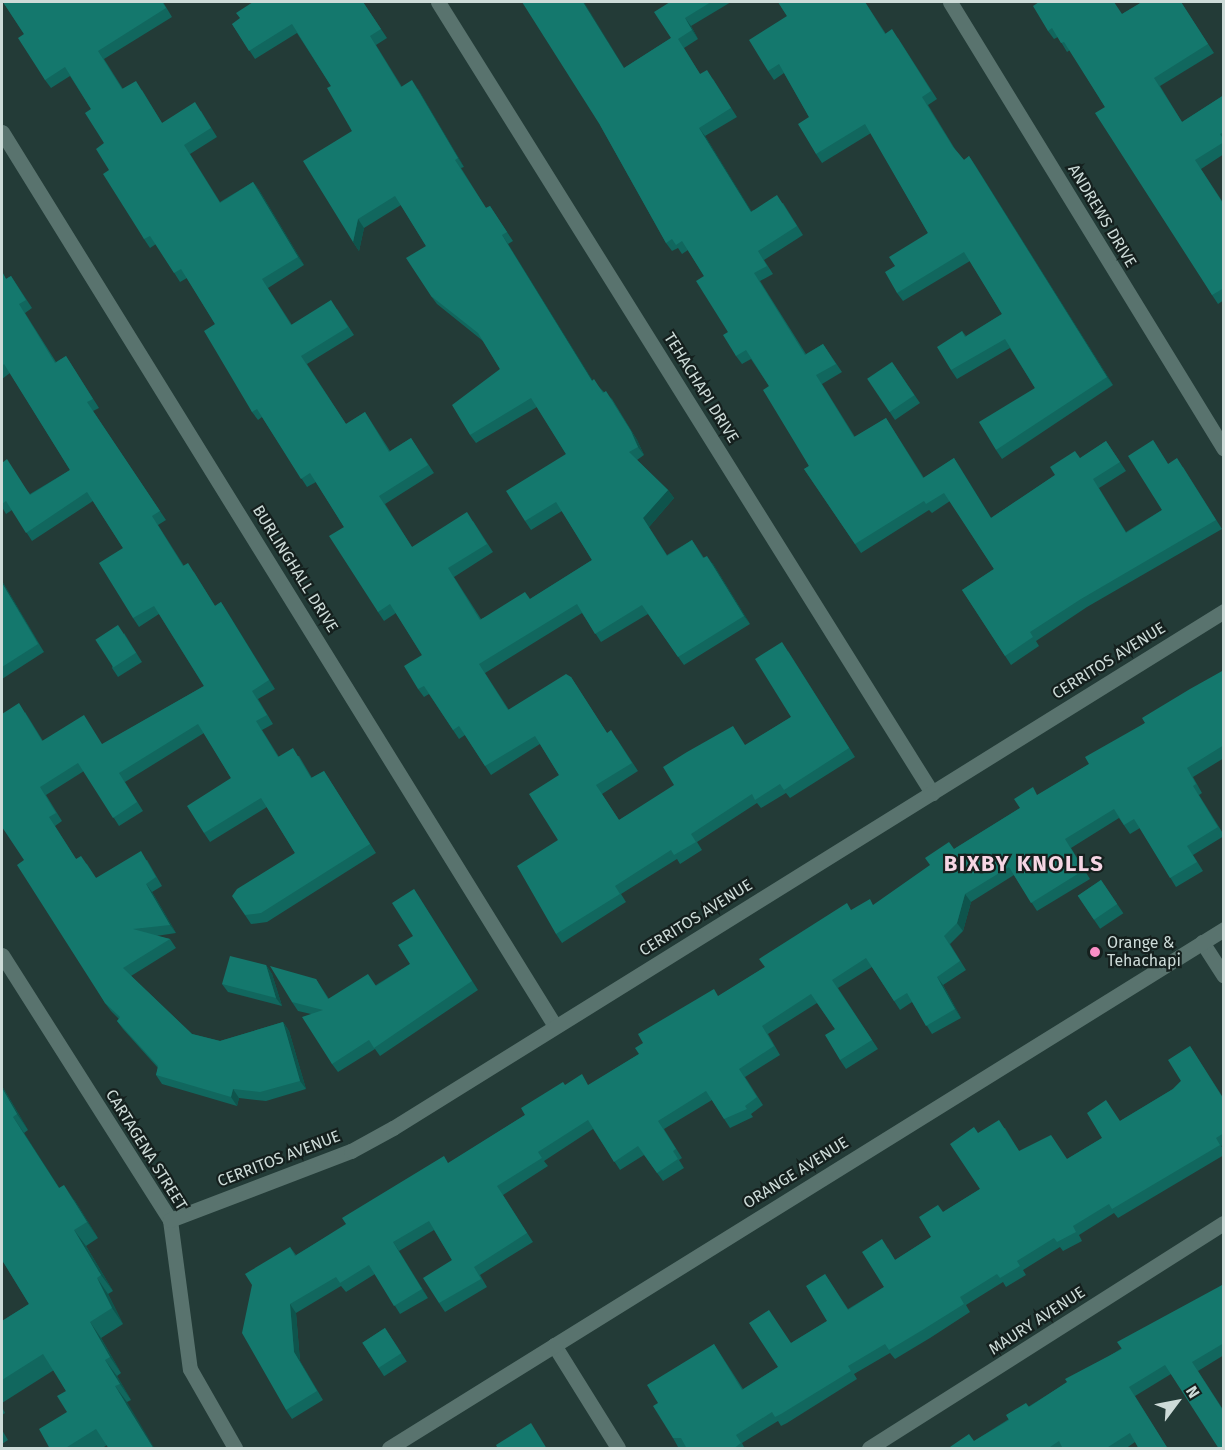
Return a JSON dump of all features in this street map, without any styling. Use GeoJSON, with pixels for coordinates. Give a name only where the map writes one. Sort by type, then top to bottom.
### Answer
{"type":"FeatureCollection","features":[{"type":"Feature","properties":{"kind":"street","name":"TEHACHAPI DRIVE"},"geometry":{"type":"LineString","coordinates":[[438,2],[932,793]]}},
{"type":"Feature","properties":{"kind":"street","name":"ANDREWS DRIVE"},"geometry":{"type":"LineString","coordinates":[[950,2],[1224,449]]}},
{"type":"Feature","properties":{"kind":"street","name":"BURLINGHALL DRIVE"},"geometry":{"type":"LineString","coordinates":[[2,132],[555,1026]]}},
{"type":"Feature","properties":{"kind":"street","name":"CERRITOS AVENUE"},"geometry":{"type":"LineString","coordinates":[[170,1220],[351,1151],[1224,611]]}},
{"type":"Feature","properties":{"kind":"street","name":"ORANGE AVENUE"},"geometry":{"type":"LineString","coordinates":[[389,1449],[1224,929]]}},
{"type":"Feature","properties":{"kind":"street"},"geometry":{"type":"LineString","coordinates":[[1202,942],[1224,976]]}},
{"type":"Feature","properties":{"kind":"street","name":"CARTAGENA STREET"},"geometry":{"type":"LineString","coordinates":[[2,955],[170,1220],[190,1369],[235,1449]]}},
{"type":"Feature","properties":{"kind":"street","name":"MAURY AVENUE"},"geometry":{"type":"LineString","coordinates":[[869,1449],[1224,1223]]}},
{"type":"Feature","properties":{"kind":"street"},"geometry":{"type":"LineString","coordinates":[[554,1345],[618,1449]]}},
{"type":"Feature","properties":{"kind":"building"},"geometry":{"type":"Polygon","coordinates":[[[3,2],[162,2],[166,8],[98,51],[122,89],[136,81],[162,123],[195,102],[211,128],[184,145],[220,203],[253,182],[298,257],[262,279],[291,325],[331,300],[348,327],[301,356],[346,424],[365,412],[389,452],[411,438],[428,465],[379,496],[412,547],[467,512],[487,544],[448,568],[480,620],[525,592],[530,599],[592,560],[556,502],[525,521],[506,491],[566,454],[531,398],[470,435],[452,405],[500,369],[478,333],[431,296],[406,258],[426,246],[395,196],[358,219],[353,242],[303,161],[352,131],[327,88],[331,86],[292,24],[249,51],[232,24],[240,18],[236,13],[253,2],[363,2],[381,29],[370,36],[401,87],[412,80],[458,158],[455,160],[486,208],[490,206],[507,232],[502,235],[592,381],[594,379],[603,393],[606,391],[631,431],[638,447],[629,452],[668,490],[643,518],[667,556],[692,540],[703,558],[707,556],[744,616],[678,657],[642,605],[595,634],[577,604],[479,664],[508,710],[566,674],[571,677],[607,733],[611,730],[632,763],[596,785],[619,820],[674,785],[663,767],[687,752],[733,726],[745,745],[791,717],[755,659],[782,642],[849,748],[784,790],[780,784],[755,800],[752,794],[691,834],[696,842],[674,855],[671,850],[615,886],[620,894],[556,934],[517,866],[558,840],[529,794],[559,775],[535,736],[485,766],[459,726],[453,730],[424,686],[418,689],[404,666],[422,655],[390,604],[378,612],[329,536],[344,527],[310,473],[301,479],[257,409],[252,412],[204,331],[215,324],[181,269],[174,273],[150,236],[144,239],[103,174],[109,170],[96,149],[104,143],[85,113],[91,109],[65,67],[45,80],[18,38],[24,34],[3,2]]]}},
{"type":"Feature","properties":{"kind":"building"},"geometry":{"type":"Polygon","coordinates":[[[522,2],[583,2],[624,68],[671,38],[654,12],[670,2],[711,2],[685,18],[692,30],[678,39],[700,74],[707,70],[731,108],[699,128],[751,212],[777,195],[797,226],[758,251],[767,266],[754,273],[805,355],[823,344],[836,364],[816,375],[854,437],[886,418],[923,478],[954,458],[991,518],[1055,475],[1050,467],[1075,451],[1080,458],[1106,441],[1120,462],[1093,479],[1126,533],[1162,510],[1128,456],[1153,440],[1168,464],[1177,458],[1216,520],[1081,599],[1030,632],[1033,637],[1005,656],[962,590],[994,569],[944,493],[926,504],[924,501],[855,544],[804,469],[809,466],[763,390],[769,386],[746,350],[736,356],[723,335],[728,332],[696,281],[704,276],[682,241],[676,245],[672,239],[666,243],[600,125],[522,2]]]}},
{"type":"Feature","properties":{"kind":"building"},"geometry":{"type":"Polygon","coordinates":[[[778,2],[865,2],[885,34],[892,29],[931,91],[922,97],[953,147],[964,160],[969,156],[1107,377],[996,450],[979,422],[1035,388],[1005,339],[951,370],[937,347],[962,331],[965,337],[1002,314],[964,252],[897,293],[885,272],[895,266],[889,257],[928,233],[865,124],[816,154],[798,124],[809,117],[779,64],[768,71],[749,40],[787,16],[778,2]]]}},
{"type":"Feature","properties":{"kind":"building"},"geometry":{"type":"Polygon","coordinates":[[[1039,2],[1114,2],[1122,14],[1142,2],[1181,2],[1208,44],[1154,78],[1182,122],[1224,95],[1224,132],[1220,134],[1224,142],[1195,160],[1224,205],[1224,288],[1212,295],[1095,113],[1105,107],[1064,42],[1061,43],[1052,28],[1048,31],[1033,6],[1039,2]]]}},
{"type":"Feature","properties":{"kind":"building"},"geometry":{"type":"Polygon","coordinates":[[[2,272],[6,279],[11,276],[26,300],[19,304],[55,363],[66,356],[93,399],[87,402],[160,511],[152,516],[183,566],[188,563],[215,606],[221,602],[269,680],[252,691],[267,715],[256,721],[278,757],[293,748],[311,778],[324,771],[370,844],[261,913],[245,915],[232,896],[237,889],[295,853],[261,798],[204,833],[187,806],[231,778],[198,724],[119,773],[137,802],[113,818],[78,763],[40,787],[56,813],[49,817],[76,859],[81,856],[96,878],[141,851],[156,877],[146,884],[170,925],[133,929],[170,939],[123,968],[192,1034],[220,1041],[283,1022],[300,1081],[260,1092],[233,1089],[231,1097],[156,1075],[158,1066],[117,1021],[120,1017],[105,1003],[17,865],[24,860],[2,827],[2,714],[19,703],[42,741],[84,715],[102,744],[204,686],[154,606],[133,618],[99,563],[123,548],[87,492],[26,533],[6,501],[2,504],[2,463],[7,459],[30,495],[70,470],[4,364],[2,366],[2,272]]]}},
{"type":"Feature","properties":{"kind":"building"},"geometry":{"type":"Polygon","coordinates":[[[892,362],[914,395],[889,412],[867,379],[892,362]]]}},
{"type":"Feature","properties":{"kind":"building"},"geometry":{"type":"Polygon","coordinates":[[[2,583],[38,644],[2,667],[2,583]]]}},
{"type":"Feature","properties":{"kind":"building"},"geometry":{"type":"Polygon","coordinates":[[[118,625],[136,653],[113,667],[95,640],[118,625]]]}},
{"type":"Feature","properties":{"kind":"building"},"geometry":{"type":"Polygon","coordinates":[[[1224,670],[1224,745],[1187,768],[1196,784],[1193,786],[1218,827],[1187,846],[1197,862],[1170,878],[1134,819],[1124,825],[1114,809],[1065,839],[1084,870],[1031,903],[1009,867],[965,894],[957,923],[944,936],[960,961],[937,977],[955,1009],[926,1026],[907,993],[894,1001],[866,958],[832,980],[872,1040],[840,1060],[825,1035],[835,1029],[811,994],[762,1026],[774,1046],[739,1069],[757,1097],[745,1106],[747,1109],[724,1119],[706,1091],[658,1121],[676,1149],[673,1151],[678,1159],[657,1173],[638,1146],[614,1162],[588,1120],[538,1152],[542,1158],[497,1186],[527,1233],[474,1267],[481,1279],[439,1303],[423,1278],[452,1260],[429,1221],[393,1242],[422,1289],[394,1306],[369,1265],[340,1283],[336,1277],[290,1304],[294,1352],[317,1391],[286,1410],[242,1333],[252,1285],[245,1274],[290,1247],[295,1256],[346,1224],[342,1218],[444,1156],[448,1163],[525,1115],[521,1108],[563,1082],[565,1085],[582,1074],[588,1085],[639,1054],[635,1048],[643,1043],[638,1034],[714,989],[718,996],[765,967],[759,959],[847,903],[851,910],[870,899],[873,905],[930,865],[925,858],[949,842],[954,849],[1020,808],[1014,799],[1033,787],[1037,795],[1089,764],[1085,757],[1145,723],[1142,718],[1224,670]]]}},
{"type":"Feature","properties":{"kind":"building"},"geometry":{"type":"Polygon","coordinates":[[[1101,880],[1117,904],[1094,920],[1078,896],[1101,880]]]}},
{"type":"Feature","properties":{"kind":"building"},"geometry":{"type":"Polygon","coordinates":[[[414,889],[472,981],[374,1048],[369,1040],[332,1064],[302,1017],[323,1010],[292,1002],[270,966],[316,979],[328,999],[368,974],[376,986],[410,964],[398,945],[413,936],[392,903],[414,889]]]}},
{"type":"Feature","properties":{"kind":"building"},"geometry":{"type":"Polygon","coordinates":[[[230,956],[266,965],[276,998],[222,984],[230,956]]]}},
{"type":"Feature","properties":{"kind":"building"},"geometry":{"type":"Polygon","coordinates":[[[1190,1046],[1224,1100],[1224,1133],[1216,1138],[1220,1145],[1112,1209],[1109,1204],[1073,1226],[1076,1232],[1057,1242],[1054,1238],[1017,1261],[1020,1266],[1000,1278],[997,1274],[960,1297],[964,1304],[889,1350],[885,1344],[848,1366],[851,1371],[781,1414],[775,1417],[772,1412],[736,1435],[741,1443],[733,1449],[687,1449],[681,1438],[673,1438],[653,1406],[658,1403],[647,1385],[714,1344],[742,1390],[778,1367],[749,1323],[769,1310],[791,1343],[827,1321],[806,1286],[825,1274],[848,1310],[884,1287],[862,1252],[882,1239],[895,1260],[931,1237],[919,1217],[938,1205],[943,1212],[980,1189],[950,1144],[974,1127],[978,1133],[999,1120],[1019,1151],[1051,1135],[1067,1159],[1102,1138],[1087,1113],[1106,1100],[1120,1121],[1173,1089],[1181,1081],[1168,1060],[1190,1046]]]}},
{"type":"Feature","properties":{"kind":"building"},"geometry":{"type":"Polygon","coordinates":[[[2,1088],[17,1114],[13,1117],[59,1188],[64,1185],[87,1222],[74,1230],[101,1275],[97,1278],[112,1308],[90,1322],[110,1357],[105,1360],[120,1384],[115,1386],[154,1449],[109,1449],[96,1429],[64,1449],[50,1449],[39,1429],[67,1412],[57,1396],[66,1391],[43,1354],[2,1380],[2,1321],[29,1304],[2,1260],[2,1088]]]}},
{"type":"Feature","properties":{"kind":"building"},"geometry":{"type":"Polygon","coordinates":[[[1224,1284],[1224,1343],[1192,1362],[1224,1412],[1224,1449],[1219,1449],[1165,1365],[1129,1387],[1168,1449],[1139,1449],[1130,1433],[1105,1449],[1063,1449],[1059,1441],[1047,1449],[947,1449],[969,1434],[974,1441],[1009,1420],[1006,1415],[1026,1403],[1029,1407],[1067,1382],[1065,1379],[1122,1349],[1117,1342],[1224,1284]]]}},
{"type":"Feature","properties":{"kind":"building"},"geometry":{"type":"Polygon","coordinates":[[[385,1328],[401,1353],[379,1368],[362,1343],[385,1328]]]}},
{"type":"Feature","properties":{"kind":"building"},"geometry":{"type":"Polygon","coordinates":[[[531,1423],[547,1449],[498,1449],[496,1445],[531,1423]]]}},
{"type":"Feature","properties":{"kind":"place","name":"Orange & Tehachapi"},"geometry":{"type":"Point","coordinates":[1095,952]}},
{"type":"Feature","properties":{"kind":"district","name":"BIXBY KNOLLS"},"geometry":{"type":"Point","coordinates":[1024,864]}}]}
